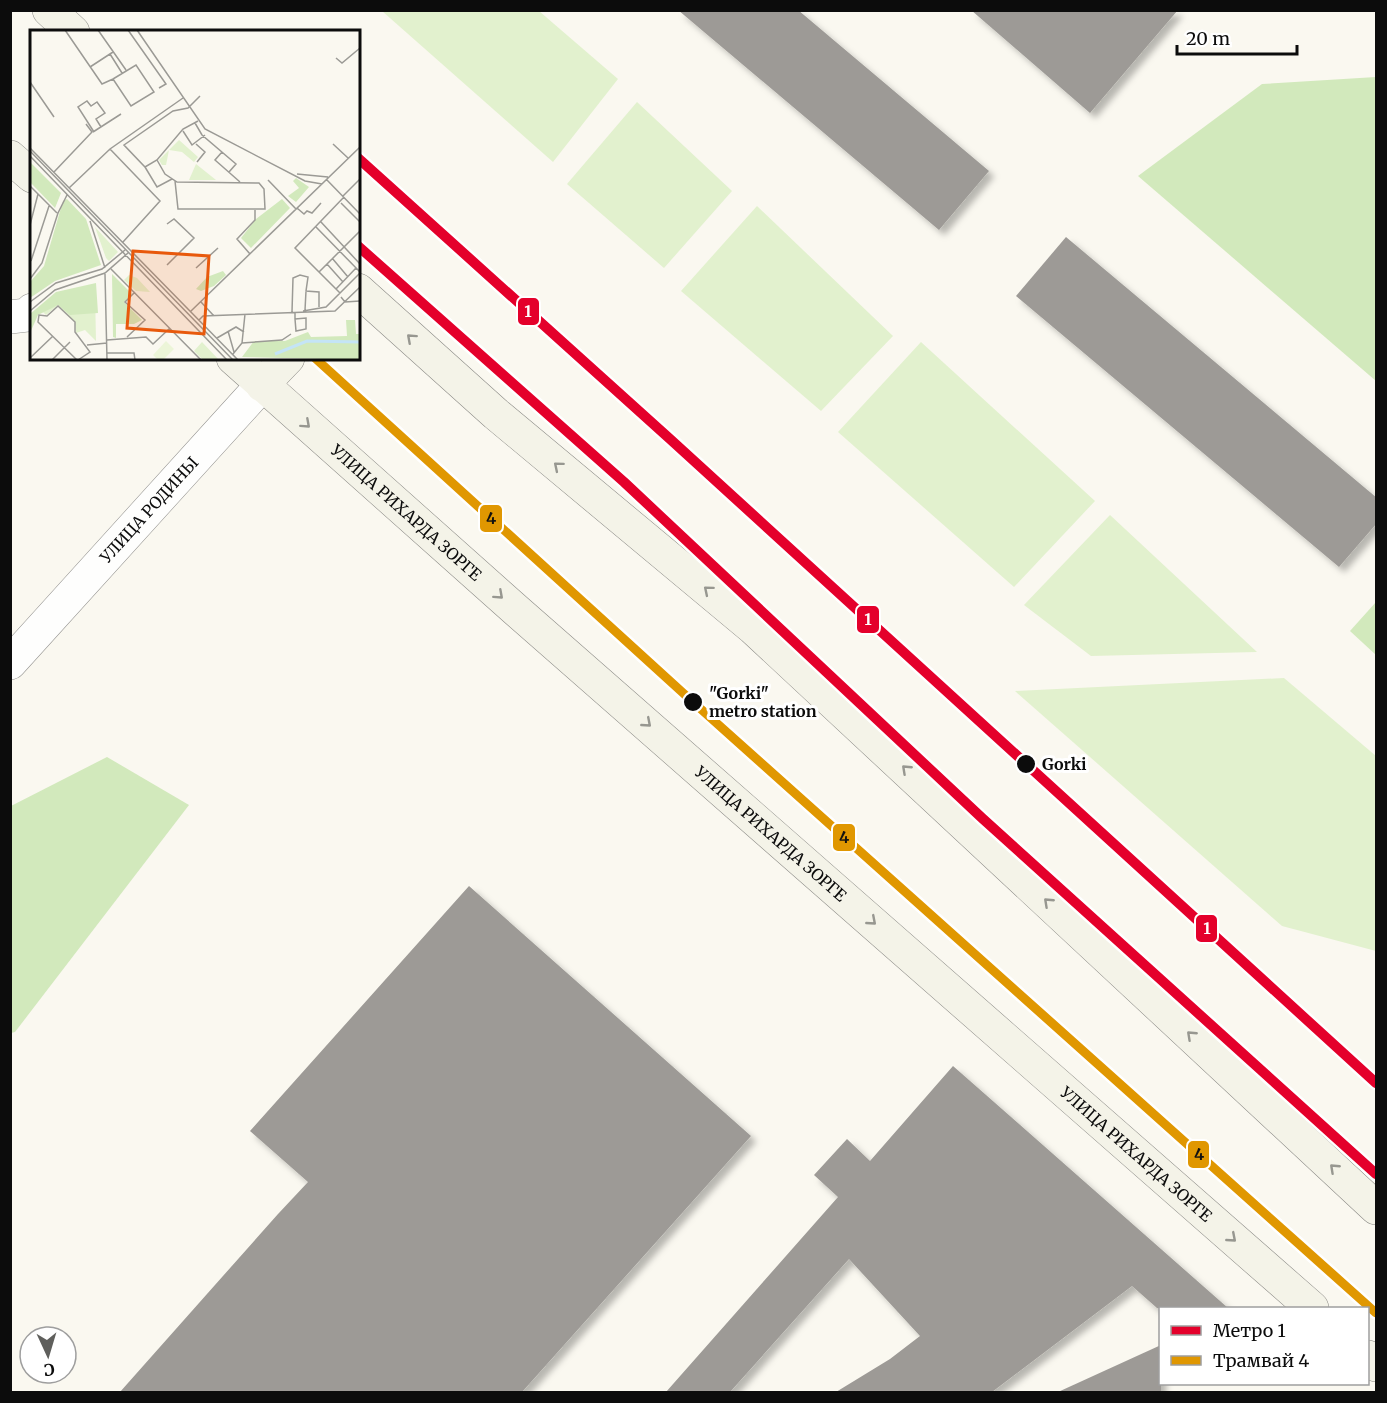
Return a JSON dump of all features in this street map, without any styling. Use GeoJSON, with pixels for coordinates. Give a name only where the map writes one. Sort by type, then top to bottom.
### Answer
{"type":"FeatureCollection","features":[{"type":"Feature","properties":{"kind":"main road"},"geometry":{"type":"LineString","coordinates":[[49,10],[71,30]]}},
{"type":"Feature","properties":{"kind":"main road"},"geometry":{"type":"LineString","coordinates":[[10,157],[30,174]]}},
{"type":"Feature","properties":{"kind":"main road"},"geometry":{"type":"LineString","coordinates":[[360,292],[496,414],[753,628],[1377,1208]]}},
{"type":"Feature","properties":{"kind":"main road","name":"УЛИЦА РИХАРДА ЗОРГЕ"},"geometry":{"type":"LineString","coordinates":[[235,360],[1311,1307]]}},
{"type":"Feature","properties":{"kind":"main road","name":"УЛИЦА РОДИНЫ"},"geometry":{"type":"LineString","coordinates":[[262,385],[286,360]]}},
{"type":"Feature","properties":{"kind":"street"},"geometry":{"type":"LineString","coordinates":[[10,317],[27,315],[30,312]]}},
{"type":"Feature","properties":{"kind":"street","name":"УЛИЦА РОДИНЫ"},"geometry":{"type":"LineString","coordinates":[[10,663],[262,385]]}},
{"type":"Feature","properties":{"kind":"green space"},"geometry":{"type":"Polygon","coordinates":[[[382,11],[539,11],[618,79],[553,162],[382,11]]]}},
{"type":"Feature","properties":{"kind":"green space"},"geometry":{"type":"Polygon","coordinates":[[[1376,77],[1376,381],[1138,176],[1262,84],[1376,77]]]}},
{"type":"Feature","properties":{"kind":"green space"},"geometry":{"type":"Polygon","coordinates":[[[637,102],[732,191],[664,268],[567,184],[637,102]]]}},
{"type":"Feature","properties":{"kind":"green space"},"geometry":{"type":"Polygon","coordinates":[[[757,206],[893,336],[821,411],[681,291],[757,206]]]}},
{"type":"Feature","properties":{"kind":"green space"},"geometry":{"type":"Polygon","coordinates":[[[921,342],[1095,501],[1014,587],[838,432],[921,342]]]}},
{"type":"Feature","properties":{"kind":"green space"},"geometry":{"type":"Polygon","coordinates":[[[1110,515],[1257,652],[1091,656],[1024,605],[1110,515]]]}},
{"type":"Feature","properties":{"kind":"green space"},"geometry":{"type":"Polygon","coordinates":[[[1376,602],[1376,655],[1350,631],[1376,602]]]}},
{"type":"Feature","properties":{"kind":"green space"},"geometry":{"type":"Polygon","coordinates":[[[1284,678],[1376,756],[1376,951],[1282,926],[1015,691],[1284,678]]]}},
{"type":"Feature","properties":{"kind":"green space"},"geometry":{"type":"Polygon","coordinates":[[[107,757],[189,805],[15,1032],[11,1033],[11,806],[107,757]]]}},
{"type":"Feature","properties":{"kind":"building"},"geometry":{"type":"Polygon","coordinates":[[[678,10],[798,10],[989,171],[939,230],[678,10]]]}},
{"type":"Feature","properties":{"kind":"building"},"geometry":{"type":"Polygon","coordinates":[[[971,10],[1178,10],[1090,113],[971,10]]]}},
{"type":"Feature","properties":{"kind":"building"},"geometry":{"type":"Polygon","coordinates":[[[1066,237],[1377,498],[1377,523],[1339,567],[1016,296],[1066,237]]]}},
{"type":"Feature","properties":{"kind":"building"},"geometry":{"type":"Polygon","coordinates":[[[469,886],[751,1136],[522,1392],[120,1392],[308,1182],[250,1131],[469,886]]]}},
{"type":"Feature","properties":{"kind":"building"},"geometry":{"type":"Polygon","coordinates":[[[953,1066],[1227,1307],[1157,1308],[1132,1286],[992,1392],[836,1392],[890,1359],[920,1336],[849,1259],[730,1392],[666,1392],[838,1197],[814,1175],[847,1139],[870,1161],[953,1066]]]}},
{"type":"Feature","properties":{"kind":"building"},"geometry":{"type":"Polygon","coordinates":[[[1159,1346],[1161,1392],[1058,1392],[1159,1346]]]}},
{"type":"Feature","properties":{"kind":"metro line","name":"1"},"geometry":{"type":"LineString","coordinates":[[360,160],[670,439],[1376,1083]]}},
{"type":"Feature","properties":{"kind":"metro line","name":"1"},"geometry":{"type":"LineString","coordinates":[[360,248],[624,482],[982,818],[1376,1174]]}},
{"type":"Feature","properties":{"kind":"tram line","name":"4"},"geometry":{"type":"LineString","coordinates":[[317,360],[693,702],[1376,1313]]}},
{"type":"Feature","properties":{"kind":"place","name":"\"Gorki\" metro station"},"geometry":{"type":"Point","coordinates":[693,702]}},
{"type":"Feature","properties":{"kind":"place","name":"Gorki"},"geometry":{"type":"Point","coordinates":[1026,764]}}]}
